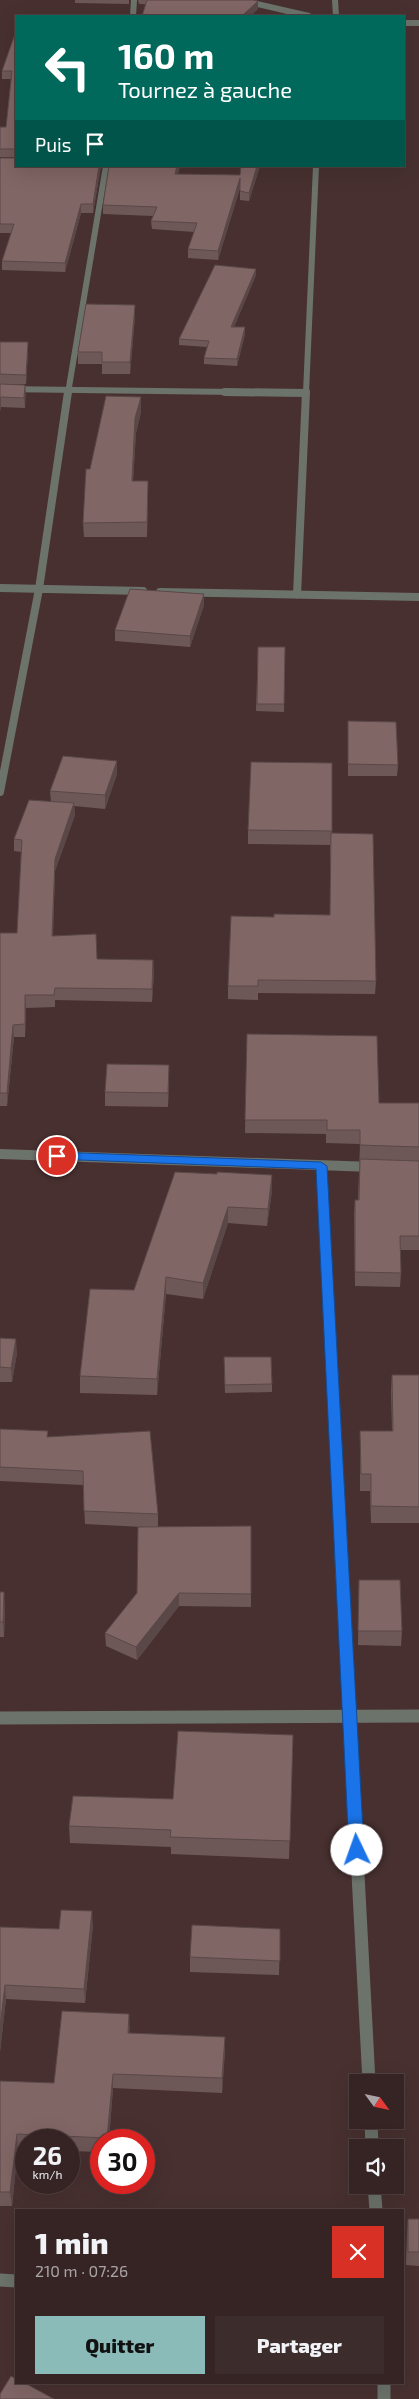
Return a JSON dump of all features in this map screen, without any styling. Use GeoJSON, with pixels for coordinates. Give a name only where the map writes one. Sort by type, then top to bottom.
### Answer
{"type":"FeatureCollection","features":[{"type":"Feature","properties":{"kind":"street"},"geometry":{"type":"LineString","coordinates":[[133,15],[134,0]]}},
{"type":"Feature","properties":{"kind":"street"},"geometry":{"type":"LineString","coordinates":[[240,0],[305,15]]}},
{"type":"Feature","properties":{"kind":"street"},"geometry":{"type":"LineString","coordinates":[[335,0],[336,15]]}},
{"type":"Feature","properties":{"kind":"street"},"geometry":{"type":"LineString","coordinates":[[405,23],[419,23]]}},
{"type":"Feature","properties":{"kind":"street"},"geometry":{"type":"LineString","coordinates":[[0,792],[39,589],[68,391],[106,167]]}},
{"type":"Feature","properties":{"kind":"street"},"geometry":{"type":"LineString","coordinates":[[297,595],[316,167]]}},
{"type":"Feature","properties":{"kind":"street"},"geometry":{"type":"LineString","coordinates":[[0,389],[305,393]]}},
{"type":"Feature","properties":{"kind":"street"},"geometry":{"type":"LineString","coordinates":[[0,588],[419,598]]}},
{"type":"Feature","properties":{"kind":"street"},"geometry":{"type":"LineString","coordinates":[[0,1154],[380,1167]]}},
{"type":"Feature","properties":{"kind":"street"},"geometry":{"type":"LineString","coordinates":[[321,1166],[369,2074]]}},
{"type":"Feature","properties":{"kind":"street"},"geometry":{"type":"LineString","coordinates":[[0,1718],[419,1716]]}},
{"type":"Feature","properties":{"kind":"street"},"geometry":{"type":"LineString","coordinates":[[375,2194],[376,2209]]}},
{"type":"Feature","properties":{"kind":"street"},"geometry":{"type":"LineString","coordinates":[[0,2280],[15,2281]]}},
{"type":"Feature","properties":{"kind":"street"},"geometry":{"type":"LineString","coordinates":[[384,2384],[384,2399]]}},
{"type":"Feature","properties":{"kind":"building"},"geometry":{"type":"Polygon","coordinates":[[[147,0],[258,1],[243,15],[142,15],[147,0]]]}},
{"type":"Feature","properties":{"kind":"building"},"geometry":{"type":"Polygon","coordinates":[[[15,34],[15,149],[0,149],[0,127],[6,127],[12,71],[2,71],[15,34]]]}},
{"type":"Feature","properties":{"kind":"building"},"geometry":{"type":"Polygon","coordinates":[[[0,158],[15,158],[15,167],[99,167],[93,204],[81,204],[65,263],[2,261],[14,224],[0,224],[0,158]]]}},
{"type":"Feature","properties":{"kind":"building"},"geometry":{"type":"Polygon","coordinates":[[[109,167],[177,167],[175,174],[240,175],[241,167],[257,167],[249,193],[240,191],[240,178],[218,251],[188,249],[197,223],[151,221],[157,207],[103,205],[109,167]]]}},
{"type":"Feature","properties":{"kind":"building"},"geometry":{"type":"Polygon","coordinates":[[[215,265],[256,269],[231,327],[245,327],[237,359],[204,358],[209,341],[179,339],[215,265]]]}},
{"type":"Feature","properties":{"kind":"building"},"geometry":{"type":"Polygon","coordinates":[[[86,304],[135,305],[130,362],[102,362],[102,352],[78,352],[86,304]]]}},
{"type":"Feature","properties":{"kind":"building"},"geometry":{"type":"Polygon","coordinates":[[[0,342],[28,342],[26,375],[0,374],[0,342]]]}},
{"type":"Feature","properties":{"kind":"building"},"geometry":{"type":"Polygon","coordinates":[[[0,384],[25,385],[24,398],[1,397],[0,399],[0,384]]]}},
{"type":"Feature","properties":{"kind":"building"},"geometry":{"type":"Polygon","coordinates":[[[106,396],[141,397],[135,418],[132,481],[148,481],[147,522],[83,523],[86,469],[90,469],[106,396]]]}},
{"type":"Feature","properties":{"kind":"building"},"geometry":{"type":"Polygon","coordinates":[[[130,589],[204,594],[190,636],[115,630],[130,589]]]}},
{"type":"Feature","properties":{"kind":"building"},"geometry":{"type":"Polygon","coordinates":[[[258,647],[285,647],[284,704],[257,704],[258,647]]]}},
{"type":"Feature","properties":{"kind":"building"},"geometry":{"type":"Polygon","coordinates":[[[348,721],[396,722],[398,765],[348,764],[348,721]]]}},
{"type":"Feature","properties":{"kind":"building"},"geometry":{"type":"Polygon","coordinates":[[[63,756],[117,761],[105,795],[50,791],[63,756]]]}},
{"type":"Feature","properties":{"kind":"building"},"geometry":{"type":"Polygon","coordinates":[[[251,762],[332,763],[332,831],[248,830],[251,762]]]}},
{"type":"Feature","properties":{"kind":"building"},"geometry":{"type":"Polygon","coordinates":[[[29,800],[74,803],[55,859],[52,936],[96,934],[97,959],[153,960],[152,989],[55,988],[54,995],[25,995],[25,1024],[13,1025],[7,1093],[0,1093],[0,933],[17,933],[22,840],[14,839],[29,800]]]}},
{"type":"Feature","properties":{"kind":"building"},"geometry":{"type":"Polygon","coordinates":[[[331,833],[373,834],[376,981],[258,980],[258,986],[228,986],[231,916],[274,917],[274,914],[330,915],[331,833]]]}},
{"type":"Feature","properties":{"kind":"building"},"geometry":{"type":"Polygon","coordinates":[[[247,1034],[377,1036],[379,1103],[419,1103],[419,1147],[360,1145],[360,1130],[327,1130],[327,1120],[245,1120],[247,1034]]]}},
{"type":"Feature","properties":{"kind":"building"},"geometry":{"type":"Polygon","coordinates":[[[107,1064],[169,1065],[168,1093],[105,1092],[107,1064]]]}},
{"type":"Feature","properties":{"kind":"building"},"geometry":{"type":"Polygon","coordinates":[[[360,1159],[419,1161],[419,1236],[400,1236],[401,1273],[355,1272],[355,1200],[359,1200],[360,1159]]]}},
{"type":"Feature","properties":{"kind":"building"},"geometry":{"type":"Polygon","coordinates":[[[175,1172],[272,1175],[268,1209],[228,1207],[203,1283],[166,1277],[157,1379],[80,1376],[90,1289],[134,1290],[175,1172]]]}},
{"type":"Feature","properties":{"kind":"building"},"geometry":{"type":"Polygon","coordinates":[[[0,1338],[16,1339],[11,1368],[0,1367],[0,1338]]]}},
{"type":"Feature","properties":{"kind":"building"},"geometry":{"type":"Polygon","coordinates":[[[224,1357],[271,1357],[272,1384],[225,1385],[224,1357]]]}},
{"type":"Feature","properties":{"kind":"building"},"geometry":{"type":"Polygon","coordinates":[[[392,1375],[419,1375],[419,1507],[371,1506],[371,1474],[361,1474],[360,1431],[393,1431],[392,1375]]]}},
{"type":"Feature","properties":{"kind":"building"},"geometry":{"type":"Polygon","coordinates":[[[0,1429],[48,1431],[47,1437],[150,1431],[158,1514],[84,1511],[83,1471],[0,1467],[0,1429]]]}},
{"type":"Feature","properties":{"kind":"building"},"geometry":{"type":"Polygon","coordinates":[[[251,1526],[251,1594],[179,1593],[136,1647],[105,1633],[137,1593],[138,1527],[251,1526]]]}},
{"type":"Feature","properties":{"kind":"building"},"geometry":{"type":"Polygon","coordinates":[[[359,1580],[400,1580],[402,1631],[358,1631],[359,1580]]]}},
{"type":"Feature","properties":{"kind":"building"},"geometry":{"type":"Polygon","coordinates":[[[0,1592],[4,1592],[3,1622],[0,1622],[0,1592]]]}},
{"type":"Feature","properties":{"kind":"building"},"geometry":{"type":"Polygon","coordinates":[[[178,1731],[293,1735],[290,1841],[170,1837],[171,1830],[69,1826],[73,1796],[173,1799],[178,1731]]]}},
{"type":"Feature","properties":{"kind":"building"},"geometry":{"type":"Polygon","coordinates":[[[61,1910],[92,1911],[84,1989],[5,1985],[0,2028],[0,1927],[59,1929],[61,1910]]]}},
{"type":"Feature","properties":{"kind":"building"},"geometry":{"type":"Polygon","coordinates":[[[192,1925],[280,1929],[280,1961],[190,1957],[192,1925]]]}},
{"type":"Feature","properties":{"kind":"building"},"geometry":{"type":"Polygon","coordinates":[[[62,2011],[129,2014],[128,2033],[225,2037],[222,2078],[113,2074],[108,2129],[90,2129],[90,2137],[80,2137],[80,2129],[15,2129],[15,2151],[10,2192],[0,2192],[0,2081],[54,2083],[62,2011]]]}},
{"type":"Feature","properties":{"kind":"building"},"geometry":{"type":"Polygon","coordinates":[[[408,2219],[419,2219],[419,2252],[408,2252],[408,2219]]]}},
{"type":"Feature","properties":{"kind":"building"},"geometry":{"type":"Polygon","coordinates":[[[11,2376],[15,2378],[15,2384],[27,2384],[54,2399],[0,2399],[0,2394],[11,2376]]]}},
{"type":"Feature","properties":{"kind":"route"},"geometry":{"type":"LineString","coordinates":[[57,1156],[321,1166],[357,1850]]}}]}
